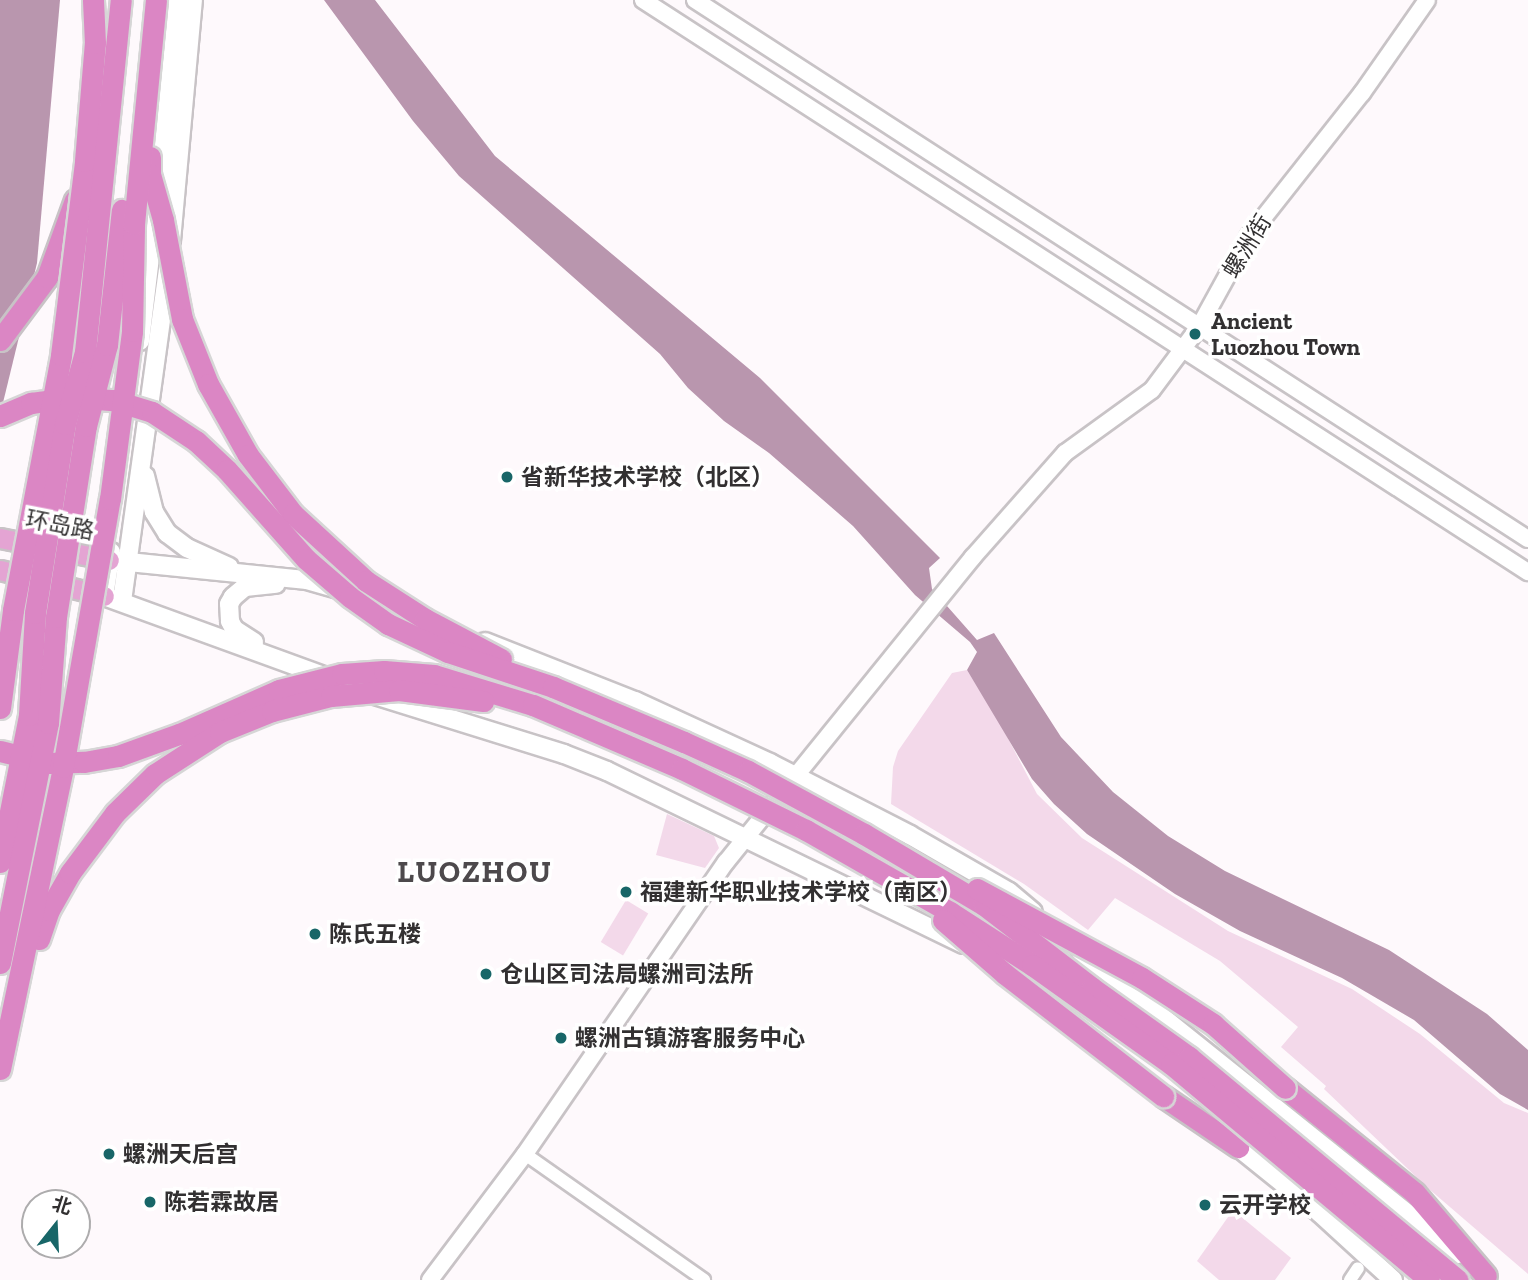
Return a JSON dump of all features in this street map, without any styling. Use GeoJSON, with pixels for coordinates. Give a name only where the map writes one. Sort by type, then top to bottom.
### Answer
{"type":"FeatureCollection","features":[{"type":"Feature","properties":{"kind":"highway"},"geometry":{"type":"LineString","coordinates":[[0,708],[13,610],[61,355],[85,161],[95,43],[93,0]]}},
{"type":"Feature","properties":{"kind":"highway"},"geometry":{"type":"LineString","coordinates":[[0,862],[29,715],[35,613],[63,437],[85,352],[121,0]]}},
{"type":"Feature","properties":{"kind":"highway"},"geometry":{"type":"LineString","coordinates":[[0,963],[48,723],[56,617],[86,426],[107,345],[143,0]]}},
{"type":"Feature","properties":{"kind":"highway"},"geometry":{"type":"LineString","coordinates":[[0,1069],[14,1010],[102,559],[132,331],[134,224],[150,84],[156,0]]}},
{"type":"Feature","properties":{"kind":"highway"},"geometry":{"type":"LineString","coordinates":[[150,84],[150,174],[182,319],[208,384],[248,455],[293,514],[366,581],[425,619],[553,687],[748,771],[906,858],[984,905],[1092,988],[1189,1057],[1458,1280]]}},
{"type":"Feature","properties":{"kind":"highway"},"geometry":{"type":"LineString","coordinates":[[0,340],[47,277],[68,223],[85,161]]}},
{"type":"Feature","properties":{"kind":"highway"},"geometry":{"type":"LineString","coordinates":[[0,416],[31,403],[75,397],[113,400],[152,412],[202,446],[242,486],[306,559],[367,610],[388,624],[448,652],[553,687]]}},
{"type":"Feature","properties":{"kind":"highway"},"geometry":{"type":"LineString","coordinates":[[0,751],[50,763],[101,760],[138,750],[253,699],[310,679],[384,671],[435,674],[489,690],[682,769],[806,830],[1032,965],[1171,1064],[1429,1280]]}},
{"type":"Feature","properties":{"kind":"highway"},"geometry":{"type":"LineString","coordinates":[[14,1010],[49,910],[91,841],[155,774],[197,746],[247,719],[331,696],[399,690],[430,692],[508,707],[615,741]]}},
{"type":"Feature","properties":{"kind":"highway"},"geometry":{"type":"LineString","coordinates":[[906,858],[941,871],[1031,915],[1142,978],[1213,1024],[1285,1088],[1415,1193],[1488,1278]]}},
{"type":"Feature","properties":{"kind":"highway"},"geometry":{"type":"LineString","coordinates":[[898,883],[1005,974],[1163,1096],[1238,1147]]}},
{"type":"Feature","properties":{"kind":"main road"},"geometry":{"type":"LineString","coordinates":[[113,599],[161,166],[176,0]]}},
{"type":"Feature","properties":{"kind":"main road"},"geometry":{"type":"LineString","coordinates":[[119,561],[143,469],[163,323],[193,0]]}},
{"type":"Feature","properties":{"kind":"main road"},"geometry":{"type":"LineString","coordinates":[[143,469],[154,512],[167,533],[187,548],[242,572]]}},
{"type":"Feature","properties":{"kind":"main road","name":"环岛路"},"geometry":{"type":"LineString","coordinates":[[0,538],[119,561]]}},
{"type":"Feature","properties":{"kind":"main road"},"geometry":{"type":"LineString","coordinates":[[119,561],[307,580],[388,603],[571,674],[670,716],[911,835],[1009,892],[1140,1001],[1488,1278]]}},
{"type":"Feature","properties":{"kind":"main road"},"geometry":{"type":"LineString","coordinates":[[0,570],[113,599],[418,710],[581,760],[967,946],[998,965],[1150,1075],[1321,1213],[1393,1280]]}},
{"type":"Feature","properties":{"kind":"main road"},"geometry":{"type":"LineString","coordinates":[[307,580],[245,587],[233,597],[228,612],[234,629],[307,670]]}},
{"type":"Feature","properties":{"kind":"street"},"geometry":{"type":"LineString","coordinates":[[643,0],[1528,572]]}},
{"type":"Feature","properties":{"kind":"street","name":"螺洲街"},"geometry":{"type":"LineString","coordinates":[[430,1280],[525,1154],[659,957],[746,838],[798,777],[927,614],[1065,453],[1152,390],[1199,327],[1249,236],[1362,93],[1426,0]]}},
{"type":"Feature","properties":{"kind":"street"},"geometry":{"type":"LineString","coordinates":[[701,2],[1528,539]]}},
{"type":"Feature","properties":{"kind":"street"},"geometry":{"type":"LineString","coordinates":[[525,1154],[704,1280]]}},
{"type":"Feature","properties":{"kind":"street"},"geometry":{"type":"LineString","coordinates":[[1350,1280],[1358,1268]]}},
{"type":"Feature","properties":{"kind":"shaded area"},"geometry":{"type":"Polygon","coordinates":[[[0,0],[60,0],[37,263],[0,415],[0,0]]]}},
{"type":"Feature","properties":{"kind":"shaded area"},"geometry":{"type":"Polygon","coordinates":[[[324,0],[375,0],[495,156],[760,378],[940,558],[929,568],[932,589],[977,640],[994,633],[1061,737],[1113,792],[1168,836],[1225,871],[1389,950],[1487,1014],[1528,1050],[1528,1110],[1500,1094],[1414,1020],[1342,978],[1240,931],[1175,894],[1087,834],[1054,804],[1032,779],[967,670],[977,652],[970,642],[915,595],[853,526],[769,453],[724,421],[688,388],[660,354],[459,176],[413,121],[324,0]]]}},
{"type":"Feature","properties":{"kind":"shaded area"},"geometry":{"type":"Polygon","coordinates":[[[967,670],[1000,723],[1037,794],[1082,838],[1228,931],[1352,989],[1420,1034],[1504,1103],[1528,1113],[1528,1274],[1429,1189],[1324,1089],[1326,1086],[1281,1047],[1298,1027],[1220,961],[1115,898],[1088,930],[1024,884],[891,804],[893,767],[898,751],[952,673],[967,670]]]}},
{"type":"Feature","properties":{"kind":"shaded area"},"geometry":{"type":"Polygon","coordinates":[[[667,814],[714,836],[719,848],[705,868],[656,855],[667,814]]]}},
{"type":"Feature","properties":{"kind":"shaded area"},"geometry":{"type":"Polygon","coordinates":[[[626,900],[648,913],[623,955],[601,942],[626,900]]]}},
{"type":"Feature","properties":{"kind":"shaded area"},"geometry":{"type":"Polygon","coordinates":[[[1233,1210],[1291,1258],[1275,1280],[1219,1280],[1197,1261],[1233,1210]]]}},
{"type":"Feature","properties":{"kind":"place","name":"Ancient Luozhou Town"},"geometry":{"type":"Point","coordinates":[1195,334]}},
{"type":"Feature","properties":{"kind":"place","name":"省新华技术学校（北区）"},"geometry":{"type":"Point","coordinates":[507,477]}},
{"type":"Feature","properties":{"kind":"place","name":"福建新华职业技术学校（南区）"},"geometry":{"type":"Point","coordinates":[626,892]}},
{"type":"Feature","properties":{"kind":"place","name":"陈氏五楼"},"geometry":{"type":"Point","coordinates":[315,934]}},
{"type":"Feature","properties":{"kind":"place","name":"仓山区司法局螺洲司法所"},"geometry":{"type":"Point","coordinates":[486,974]}},
{"type":"Feature","properties":{"kind":"place","name":"螺洲古镇游客服务中心"},"geometry":{"type":"Point","coordinates":[561,1038]}},
{"type":"Feature","properties":{"kind":"place","name":"螺洲天后宫"},"geometry":{"type":"Point","coordinates":[109,1154]}},
{"type":"Feature","properties":{"kind":"place","name":"陈若霖故居"},"geometry":{"type":"Point","coordinates":[150,1202]}},
{"type":"Feature","properties":{"kind":"place","name":"云开学校"},"geometry":{"type":"Point","coordinates":[1205,1205]}},
{"type":"Feature","properties":{"kind":"district","name":"LUOZHOU"},"geometry":{"type":"Point","coordinates":[475,872]}}]}
